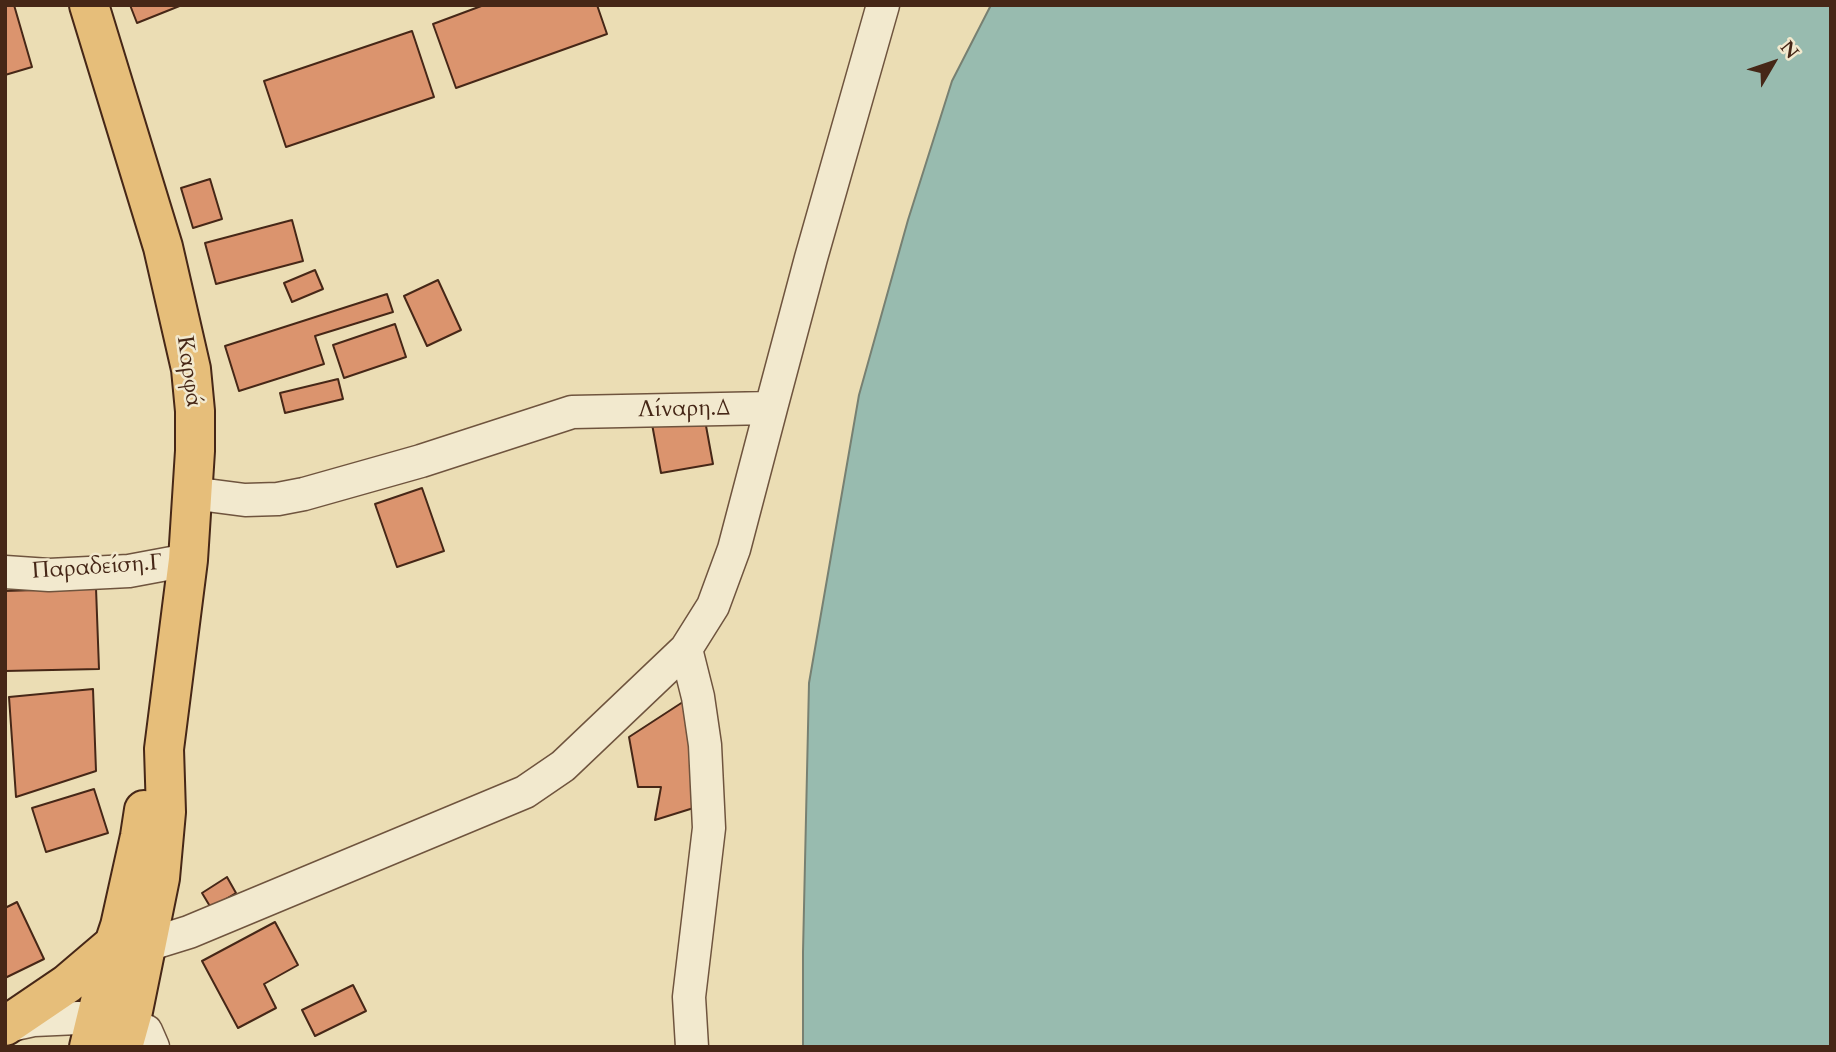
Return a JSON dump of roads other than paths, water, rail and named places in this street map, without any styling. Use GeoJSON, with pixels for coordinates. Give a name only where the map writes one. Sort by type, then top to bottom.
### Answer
{"type":"FeatureCollection","features":[{"type":"Feature","properties":{"kind":"main road","name":"Καρφά"},"geometry":{"type":"LineString","coordinates":[[89,5],[163,247],[184,333],[195,411],[188,560],[164,750],[166,812],[160,878],[133,956]]}},
{"type":"Feature","properties":{"kind":"main road"},"geometry":{"type":"LineString","coordinates":[[9,1037],[67,984],[133,956]]}},
{"type":"Feature","properties":{"kind":"main road"},"geometry":{"type":"LineString","coordinates":[[122,1037],[133,956]]}},
{"type":"Feature","properties":{"kind":"main road"},"geometry":{"type":"LineString","coordinates":[[122,1037],[141,1002],[133,956]]}},
{"type":"Feature","properties":{"kind":"street"},"geometry":{"type":"LineString","coordinates":[[133,956],[525,792],[563,766],[686,649],[713,606],[730,560],[811,258],[883,5]]}},
{"type":"Feature","properties":{"kind":"street","name":"Λίναρη.Δ"},"geometry":{"type":"LineString","coordinates":[[191,493],[245,500],[278,499],[304,494],[421,461],[572,412],[771,408]]}},
{"type":"Feature","properties":{"kind":"street","name":"Παραδείση.Γ"},"geometry":{"type":"LineString","coordinates":[[5,572],[49,575],[129,570],[188,560]]}},
{"type":"Feature","properties":{"kind":"street"},"geometry":{"type":"LineString","coordinates":[[686,649],[698,697],[705,745],[709,828],[689,997],[692,1047]]}},
{"type":"Feature","properties":{"kind":"street"},"geometry":{"type":"LineString","coordinates":[[9,1037],[34,1020],[78,1018],[122,1037]]}},
{"type":"Feature","properties":{"kind":"water"},"geometry":{"type":"Polygon","coordinates":[[[991,5],[1831,5],[1831,1047],[803,1047],[809,683],[859,395],[908,220],[952,81],[991,5]]]}}]}
